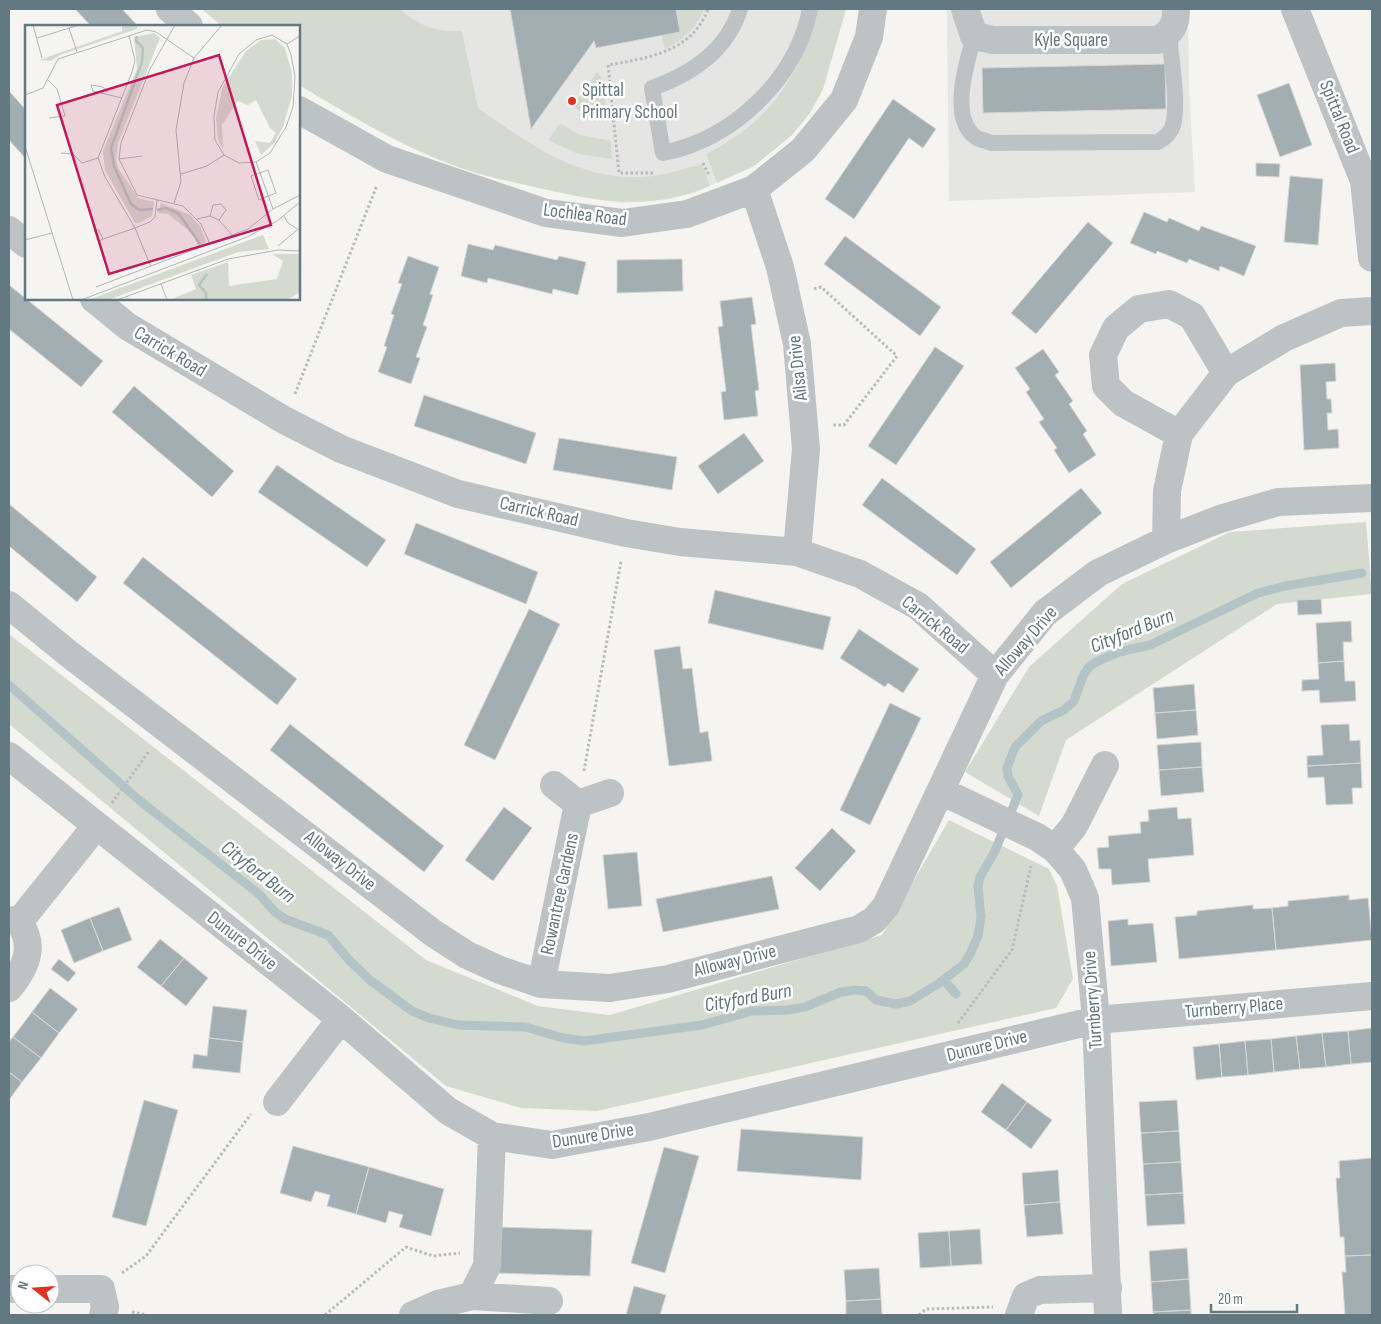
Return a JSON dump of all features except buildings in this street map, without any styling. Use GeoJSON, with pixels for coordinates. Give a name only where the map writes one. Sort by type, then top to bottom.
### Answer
{"type":"FeatureCollection","features":[{"type":"Feature","properties":{"kind":"street"},"geometry":{"type":"LineString","coordinates":[[170,9],[188,25]]}},
{"type":"Feature","properties":{"kind":"street","name":"Lochlea Road"},"geometry":{"type":"LineString","coordinates":[[300,111],[387,159],[546,213],[622,223],[687,214],[754,189],[803,150],[844,100],[869,37],[873,9]]}},
{"type":"Feature","properties":{"kind":"street"},"geometry":{"type":"LineString","coordinates":[[965,9],[974,36]]}},
{"type":"Feature","properties":{"kind":"street"},"geometry":{"type":"LineString","coordinates":[[1169,35],[1176,22],[1176,9]]}},
{"type":"Feature","properties":{"kind":"street","name":"Spittal Road"},"geometry":{"type":"LineString","coordinates":[[1295,9],[1364,180],[1372,258]]}},
{"type":"Feature","properties":{"kind":"street","name":"Kyle Square"},"geometry":{"type":"LineString","coordinates":[[974,36],[993,40],[1157,40],[1169,35]]}},
{"type":"Feature","properties":{"kind":"street","name":"Ailsa Drive"},"geometry":{"type":"LineString","coordinates":[[754,189],[780,267],[797,344],[806,449],[797,552]]}},
{"type":"Feature","properties":{"kind":"street"},"geometry":{"type":"LineString","coordinates":[[9,230],[25,243]]}},
{"type":"Feature","properties":{"kind":"street","name":"Carrick Road"},"geometry":{"type":"LineString","coordinates":[[95,300],[127,326],[284,420],[340,449],[458,494],[626,533],[680,542],[797,552],[860,574],[918,606],[995,675]]}},
{"type":"Feature","properties":{"kind":"street"},"geometry":{"type":"LineString","coordinates":[[1179,434],[1123,403],[1106,386],[1103,355],[1116,328],[1139,309],[1169,304],[1192,316],[1226,373]]}},
{"type":"Feature","properties":{"kind":"street"},"geometry":{"type":"LineString","coordinates":[[1166,540],[1167,491],[1179,434],[1226,373],[1284,338],[1333,316],[1341,313],[1372,311]]}},
{"type":"Feature","properties":{"kind":"street","name":"Alloway Drive"},"geometry":{"type":"LineString","coordinates":[[9,605],[69,654],[433,933],[475,958],[500,970],[542,984],[610,988],[668,979],[859,929],[874,920],[886,906],[995,675],[1046,613],[1098,573],[1166,540],[1220,519],[1278,502],[1372,498]]}},
{"type":"Feature","properties":{"kind":"street","name":"Dunure Drive"},"geometry":{"type":"LineString","coordinates":[[9,756],[341,1019],[448,1111],[492,1136],[552,1145],[649,1127],[1096,1020]]}},
{"type":"Feature","properties":{"kind":"street"},"geometry":{"type":"LineString","coordinates":[[1041,840],[1074,826],[1105,764]]}},
{"type":"Feature","properties":{"kind":"street"},"geometry":{"type":"LineString","coordinates":[[554,785],[578,804],[610,793]]}},
{"type":"Feature","properties":{"kind":"street","name":"Turnberry Drive"},"geometry":{"type":"LineString","coordinates":[[940,791],[1041,840],[1073,870],[1085,898],[1096,1020],[1108,1315]]}},
{"type":"Feature","properties":{"kind":"street","name":"Rowantree Gardens"},"geometry":{"type":"LineString","coordinates":[[542,984],[578,804]]}},
{"type":"Feature","properties":{"kind":"street"},"geometry":{"type":"LineString","coordinates":[[9,988],[27,962],[28,943],[14,921],[96,826]]}},
{"type":"Feature","properties":{"kind":"street","name":"Turnberry Place"},"geometry":{"type":"LineString","coordinates":[[1096,1020],[1372,996]]}},
{"type":"Feature","properties":{"kind":"street"},"geometry":{"type":"LineString","coordinates":[[277,1102],[341,1019]]}},
{"type":"Feature","properties":{"kind":"street"},"geometry":{"type":"LineString","coordinates":[[472,1296],[487,1266],[492,1136]]}},
{"type":"Feature","properties":{"kind":"street"},"geometry":{"type":"LineString","coordinates":[[1019,1313],[1026,1296],[1040,1290],[1108,1288]]}},
{"type":"Feature","properties":{"kind":"street"},"geometry":{"type":"LineString","coordinates":[[60,1292],[102,1302]]}},
{"type":"Feature","properties":{"kind":"street"},"geometry":{"type":"LineString","coordinates":[[413,1315],[438,1304],[472,1296],[549,1301]]}},
{"type":"Feature","properties":{"kind":"lane"},"geometry":{"type":"LineString","coordinates":[[740,9],[732,27],[708,58],[692,71],[652,88],[663,153],[684,148],[708,138],[730,125],[751,109],[769,91],[786,68],[799,42],[810,9]]}},
{"type":"Feature","properties":{"kind":"lane"},"geometry":{"type":"LineString","coordinates":[[974,36],[962,90],[963,120],[977,138],[992,143],[1158,142],[1167,137],[1173,126],[1174,107],[1169,35]]}},
{"type":"Feature","properties":{"kind":"path"},"geometry":{"type":"LineString","coordinates":[[304,370],[387,159]]}},
{"type":"Feature","properties":{"kind":"path"},"geometry":{"type":"LineString","coordinates":[[821,288],[897,356],[844,425]]}},
{"type":"Feature","properties":{"kind":"path"},"geometry":{"type":"LineString","coordinates":[[589,741],[626,533]]}},
{"type":"Feature","properties":{"kind":"path"},"geometry":{"type":"LineString","coordinates":[[96,826],[166,728]]}},
{"type":"Feature","properties":{"kind":"path"},"geometry":{"type":"LineString","coordinates":[[931,1060],[1012,950],[1041,840]]}},
{"type":"Feature","properties":{"kind":"path"},"geometry":{"type":"LineString","coordinates":[[102,1302],[146,1256],[252,1113],[277,1102]]}},
{"type":"Feature","properties":{"kind":"path"},"geometry":{"type":"LineString","coordinates":[[325,1315],[406,1247],[433,1256],[488,1250]]}},
{"type":"Feature","properties":{"kind":"path"},"geometry":{"type":"LineString","coordinates":[[919,1315],[926,1310],[1000,1307],[1019,1313]]}},
{"type":"Feature","properties":{"kind":"shaded area","name":"Spittal Primary School"},"geometry":{"type":"Polygon","coordinates":[[[202,9],[846,9],[823,89],[810,113],[792,135],[754,166],[691,194],[665,200],[620,203],[571,195],[498,178],[462,168],[409,146],[300,86],[300,25],[221,25],[202,9]]]}},
{"type":"Feature","properties":{"kind":"shaded area"},"geometry":{"type":"Polygon","coordinates":[[[202,9],[400,9],[414,20],[428,27],[462,31],[478,108],[538,148],[581,168],[604,174],[628,177],[659,175],[702,164],[710,186],[667,199],[625,202],[561,193],[490,177],[461,168],[398,141],[300,86],[300,25],[221,25],[202,9]]]}},
{"type":"Feature","properties":{"kind":"shaded area"},"geometry":{"type":"Polygon","coordinates":[[[676,9],[704,9],[688,33],[665,49],[662,36],[680,32],[676,9]]]}},
{"type":"Feature","properties":{"kind":"shaded area"},"geometry":{"type":"Polygon","coordinates":[[[817,9],[846,9],[823,89],[810,113],[792,135],[754,166],[717,183],[706,154],[748,128],[779,95],[791,77],[801,56],[817,9]]]}},
{"type":"Feature","properties":{"kind":"shaded area"},"geometry":{"type":"Polygon","coordinates":[[[947,9],[1188,9],[1189,86],[1195,192],[949,201],[947,9]]]}},
{"type":"Feature","properties":{"kind":"shaded area"},"geometry":{"type":"Polygon","coordinates":[[[597,72],[602,78],[607,118],[589,116],[572,106],[597,72]]]}},
{"type":"Feature","properties":{"kind":"shaded area"},"geometry":{"type":"Polygon","coordinates":[[[560,123],[580,135],[611,141],[612,159],[578,154],[548,140],[560,123]]]}},
{"type":"Feature","properties":{"kind":"shaded area"},"geometry":{"type":"Polygon","coordinates":[[[1366,522],[1372,594],[1277,604],[1066,740],[1039,816],[965,772],[1029,667],[1122,584],[1230,532],[1366,522]]]}},
{"type":"Feature","properties":{"kind":"shaded area"},"geometry":{"type":"Polygon","coordinates":[[[9,634],[426,960],[538,1006],[610,1015],[882,935],[949,820],[1049,869],[1057,886],[1073,979],[1056,1008],[597,1111],[521,1108],[446,1086],[9,724],[9,634]]]}},
{"type":"Feature","properties":{"kind":"waterway","name":"Cityford Burn"},"geometry":{"type":"LineString","coordinates":[[9,685],[140,801],[259,894],[275,912],[285,919],[328,935],[350,961],[371,981],[412,1011],[429,1018],[458,1025],[525,1027],[563,1038],[584,1041],[702,1025],[752,1011],[788,1010],[805,1007],[841,992],[855,990],[866,991],[876,1000],[896,1004],[910,1001],[938,984],[964,964],[970,954],[978,936],[981,917],[978,886],[980,877],[995,851],[1018,795],[1008,776],[1007,768],[1015,747],[1041,721],[1064,710],[1074,701],[1088,668],[1096,662],[1119,652],[1150,645],[1258,593],[1285,586],[1362,573]]}},
{"type":"Feature","properties":{"kind":"waterway"},"geometry":{"type":"LineString","coordinates":[[944,980],[956,994]]}},
{"type":"Feature","properties":{"kind":"place","name":"Spittal Primary School"},"geometry":{"type":"Point","coordinates":[572,101]}}]}
